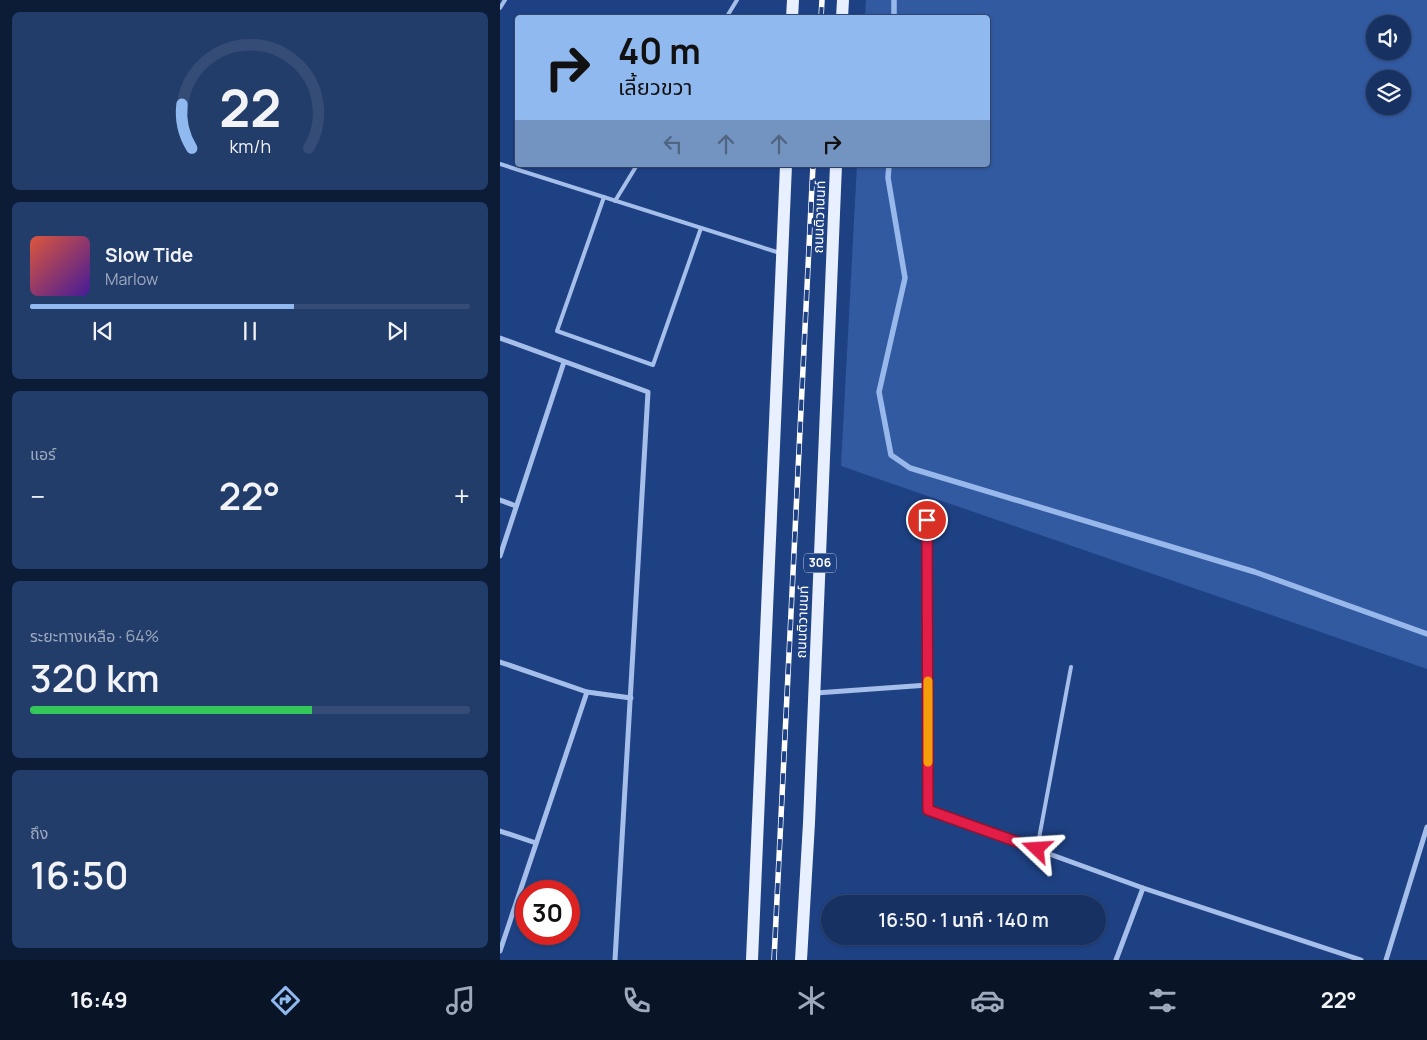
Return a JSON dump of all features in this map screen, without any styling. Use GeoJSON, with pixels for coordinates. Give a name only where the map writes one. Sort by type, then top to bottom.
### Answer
{"type":"FeatureCollection","features":[{"type":"Feature","properties":{"kind":"main road"},"geometry":{"type":"LineString","coordinates":[[792,15],[793,0]]}},
{"type":"Feature","properties":{"kind":"main road"},"geometry":{"type":"LineString","coordinates":[[842,15],[843,0]]}},
{"type":"Feature","properties":{"kind":"main road"},"geometry":{"type":"LineString","coordinates":[[752,960],[786,167]]}},
{"type":"Feature","properties":{"kind":"main road","name":"ถนนติวานนท์"},"geometry":{"type":"LineString","coordinates":[[801,960],[836,167]]}},
{"type":"Feature","properties":{"kind":"street"},"geometry":{"type":"LineString","coordinates":[[500,338],[648,392],[615,960]]}},
{"type":"Feature","properties":{"kind":"street"},"geometry":{"type":"LineString","coordinates":[[500,556],[564,362]]}},
{"type":"Feature","properties":{"kind":"street"},"geometry":{"type":"LineString","coordinates":[[500,500],[516,506]]}},
{"type":"Feature","properties":{"kind":"street"},"geometry":{"type":"LineString","coordinates":[[927,520],[928,810],[1143,888],[1361,960]]}},
{"type":"Feature","properties":{"kind":"street"},"geometry":{"type":"LineString","coordinates":[[500,662],[587,692],[631,698]]}},
{"type":"Feature","properties":{"kind":"street"},"geometry":{"type":"LineString","coordinates":[[814,693],[928,685]]}},
{"type":"Feature","properties":{"kind":"street"},"geometry":{"type":"LineString","coordinates":[[500,951],[587,692]]}},
{"type":"Feature","properties":{"kind":"street"},"geometry":{"type":"LineString","coordinates":[[1386,960],[1427,827]]}},
{"type":"Feature","properties":{"kind":"street"},"geometry":{"type":"LineString","coordinates":[[500,831],[536,843]]}},
{"type":"Feature","properties":{"kind":"street"},"geometry":{"type":"LineString","coordinates":[[1116,960],[1143,888]]}},
{"type":"Feature","properties":{"kind":"lane"},"geometry":{"type":"LineString","coordinates":[[500,8],[506,0]]}},
{"type":"Feature","properties":{"kind":"lane"},"geometry":{"type":"LineString","coordinates":[[728,15],[737,0]]}},
{"type":"Feature","properties":{"kind":"lane"},"geometry":{"type":"LineString","coordinates":[[500,164],[782,254]]}},
{"type":"Feature","properties":{"kind":"lane"},"geometry":{"type":"LineString","coordinates":[[615,201],[636,167]]}},
{"type":"Feature","properties":{"kind":"lane"},"geometry":{"type":"LineString","coordinates":[[604,197],[557,331],[653,365],[701,228]]}},
{"type":"Feature","properties":{"kind":"lane"},"geometry":{"type":"LineString","coordinates":[[1037,849],[1071,667]]}},
{"type":"Feature","properties":{"kind":"shaded area"},"geometry":{"type":"Polygon","coordinates":[[[866,0],[1427,0],[1427,669],[841,466],[857,167],[990,167],[990,15],[865,15],[866,0]]]}},
{"type":"Feature","properties":{"kind":"waterway"},"geometry":{"type":"LineString","coordinates":[[894,0],[894,15]]}},
{"type":"Feature","properties":{"kind":"waterway"},"geometry":{"type":"LineString","coordinates":[[889,167],[888,178],[905,278],[879,392],[891,455],[910,468],[1255,572],[1427,634]]}},
{"type":"Feature","properties":{"kind":"railway"},"geometry":{"type":"LineString","coordinates":[[821,15],[822,0]]}},
{"type":"Feature","properties":{"kind":"railway"},"geometry":{"type":"LineString","coordinates":[[774,960],[813,167]]}},
{"type":"Feature","properties":{"kind":"slow traffic"},"geometry":{"type":"LineString","coordinates":[[928,681],[928,762]]}},
{"type":"Feature","properties":{"kind":"route"},"geometry":{"type":"LineString","coordinates":[[927,520],[928,810],[1037,849]]}}]}
